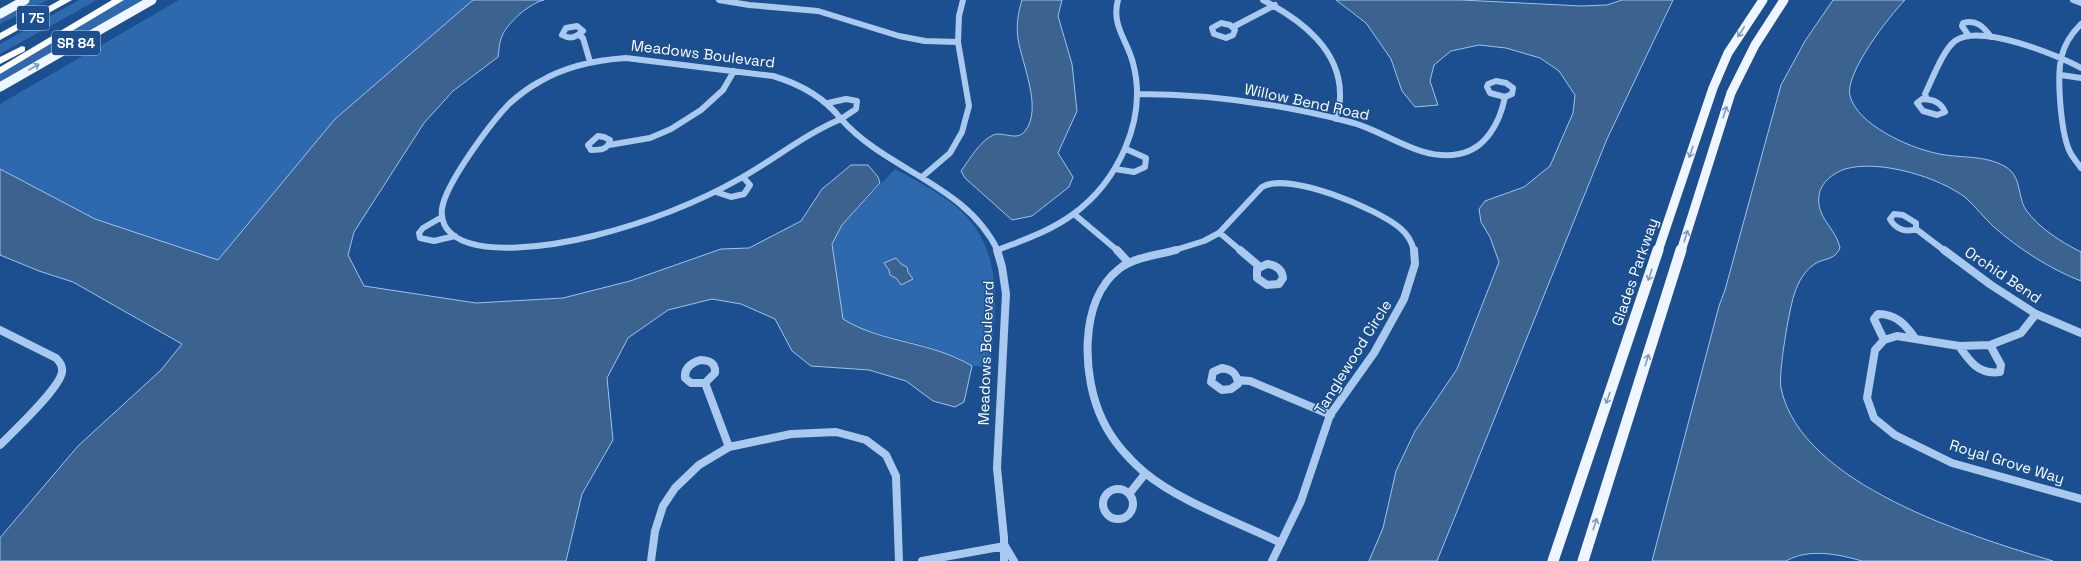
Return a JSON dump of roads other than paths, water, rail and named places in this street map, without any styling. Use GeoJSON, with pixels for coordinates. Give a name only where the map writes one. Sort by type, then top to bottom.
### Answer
{"type":"FeatureCollection","features":[{"type":"Feature","properties":{"kind":"highway"},"geometry":{"type":"LineString","coordinates":[[0,27],[54,0]]}},
{"type":"Feature","properties":{"kind":"highway","name":"I 75"},"geometry":{"type":"LineString","coordinates":[[0,37],[67,0]]}},
{"type":"Feature","properties":{"kind":"highway","name":"I 75"},"geometry":{"type":"LineString","coordinates":[[0,61],[108,0]]}},
{"type":"Feature","properties":{"kind":"highway"},"geometry":{"type":"LineString","coordinates":[[0,71],[119,0]]}},
{"type":"Feature","properties":{"kind":"main road"},"geometry":{"type":"LineString","coordinates":[[0,14],[25,0]]}},
{"type":"Feature","properties":{"kind":"main road","name":"SR 84"},"geometry":{"type":"LineString","coordinates":[[0,87],[152,0]]}},
{"type":"Feature","properties":{"kind":"main road","name":"Glades Parkway"},"geometry":{"type":"LineString","coordinates":[[1553,561],[1713,88],[1728,53],[1763,0]]}},
{"type":"Feature","properties":{"kind":"main road"},"geometry":{"type":"LineString","coordinates":[[1583,561],[1731,93],[1746,60],[1771,18],[1784,0]]}},
{"type":"Feature","properties":{"kind":"street"},"geometry":{"type":"LineString","coordinates":[[719,0],[749,5],[818,11],[899,36],[925,41],[958,42]]}},
{"type":"Feature","properties":{"kind":"street"},"geometry":{"type":"LineString","coordinates":[[922,177],[950,153],[962,132],[969,106],[958,42],[959,16],[962,0]]}},
{"type":"Feature","properties":{"kind":"street"},"geometry":{"type":"LineString","coordinates":[[998,250],[1032,237],[1074,214],[1115,169],[1126,149],[1134,125],[1138,94],[1133,62],[1115,18],[1115,8],[1118,0]]}},
{"type":"Feature","properties":{"kind":"street"},"geometry":{"type":"LineString","coordinates":[[1263,0],[1275,5],[1306,26],[1321,41],[1332,59],[1339,76],[1341,94],[1340,108],[1336,119]]}},
{"type":"Feature","properties":{"kind":"street"},"geometry":{"type":"LineString","coordinates":[[2073,0],[2081,3]]}},
{"type":"Feature","properties":{"kind":"street"},"geometry":{"type":"LineString","coordinates":[[1233,27],[1275,5]]}},
{"type":"Feature","properties":{"kind":"street"},"geometry":{"type":"LineString","coordinates":[[1969,36],[1962,26],[1962,23],[1967,21],[1982,25],[1991,37]]}},
{"type":"Feature","properties":{"kind":"street"},"geometry":{"type":"LineString","coordinates":[[2081,24],[2070,37],[2061,58],[2060,86],[2065,134],[2069,150],[2081,168]]}},
{"type":"Feature","properties":{"kind":"street"},"geometry":{"type":"LineString","coordinates":[[579,36],[583,38],[590,62]]}},
{"type":"Feature","properties":{"kind":"street"},"geometry":{"type":"LineString","coordinates":[[1927,99],[1925,94],[1950,46],[1956,39],[1969,36],[1991,37],[2061,58],[2081,68]]}},
{"type":"Feature","properties":{"kind":"street","name":"Meadows Boulevard"},"geometry":{"type":"LineString","coordinates":[[442,217],[445,198],[452,182],[494,119],[505,107],[537,83],[558,72],[590,62],[627,58],[650,59],[762,74],[784,78],[828,103],[840,118],[892,161],[960,200],[978,220],[998,250],[1006,292],[997,434],[997,474],[1005,546],[1004,561]]}},
{"type":"Feature","properties":{"kind":"street"},"geometry":{"type":"LineString","coordinates":[[609,145],[650,138],[671,129],[701,110],[723,90],[734,71]]}},
{"type":"Feature","properties":{"kind":"street"},"geometry":{"type":"LineString","coordinates":[[2061,75],[2081,78]]}},
{"type":"Feature","properties":{"kind":"street","name":"Willow Bend Road"},"geometry":{"type":"LineString","coordinates":[[1138,94],[1175,94],[1249,102],[1336,119],[1368,127],[1412,147],[1437,154],[1455,155],[1471,151],[1483,143],[1504,105],[1504,98]]}},
{"type":"Feature","properties":{"kind":"street"},"geometry":{"type":"LineString","coordinates":[[455,236],[434,241],[420,238],[419,233],[423,228],[442,217],[447,227],[455,236],[478,245],[499,248],[520,248],[546,246],[619,230],[716,192],[743,177],[819,128],[855,112],[858,104],[857,101],[846,99],[828,103]]}},
{"type":"Feature","properties":{"kind":"street"},"geometry":{"type":"LineString","coordinates":[[1115,169],[1129,173],[1140,170],[1144,167],[1146,158],[1138,153],[1126,149]]}},
{"type":"Feature","properties":{"kind":"street"},"geometry":{"type":"LineString","coordinates":[[716,192],[731,198],[740,197],[747,192],[750,185],[743,177]]}},
{"type":"Feature","properties":{"kind":"street","name":"Tanglewood Circle"},"geometry":{"type":"LineString","coordinates":[[1272,561],[1282,543],[1303,494],[1331,414],[1376,353],[1401,308],[1413,275],[1414,249],[1400,227],[1367,208],[1316,189],[1291,182],[1269,183],[1256,194],[1220,233],[1191,245],[1128,262],[1108,279],[1093,307],[1088,324],[1090,386],[1099,417],[1118,446],[1145,474],[1190,499],[1282,543]]}},
{"type":"Feature","properties":{"kind":"street"},"geometry":{"type":"LineString","coordinates":[[1074,214],[1112,244],[1128,262]]}},
{"type":"Feature","properties":{"kind":"street","name":"Orchid Bend"},"geometry":{"type":"LineString","coordinates":[[1916,229],[1928,236],[1949,255],[1991,285],[2036,314],[2081,333]]}},
{"type":"Feature","properties":{"kind":"street"},"geometry":{"type":"LineString","coordinates":[[1220,233],[1260,267]]}},
{"type":"Feature","properties":{"kind":"street"},"geometry":{"type":"LineString","coordinates":[[1915,338],[1900,318],[1885,314],[1878,314],[1874,319],[1884,340],[1897,336],[1959,346],[1990,345],[2021,333],[2036,314]]}},
{"type":"Feature","properties":{"kind":"street"},"geometry":{"type":"LineString","coordinates":[[0,330],[24,340],[56,358],[60,362],[62,372],[53,389],[0,444]]}},
{"type":"Feature","properties":{"kind":"street","name":"Royal Grove Way"},"geometry":{"type":"LineString","coordinates":[[1884,340],[1875,350],[1867,398],[1874,418],[1890,431],[1952,463],[2081,499]]}},
{"type":"Feature","properties":{"kind":"street"},"geometry":{"type":"LineString","coordinates":[[1959,346],[1970,362],[1978,369],[1994,373],[2000,372],[2001,365],[1990,345]]}},
{"type":"Feature","properties":{"kind":"street"},"geometry":{"type":"LineString","coordinates":[[1238,380],[1250,381],[1331,414]]}},
{"type":"Feature","properties":{"kind":"street"},"geometry":{"type":"LineString","coordinates":[[705,383],[729,447]]}},
{"type":"Feature","properties":{"kind":"street"},"geometry":{"type":"LineString","coordinates":[[651,561],[655,531],[663,506],[675,488],[699,464],[729,447],[791,434],[836,432],[866,440],[886,455],[896,476],[899,561]]}},
{"type":"Feature","properties":{"kind":"street"},"geometry":{"type":"LineString","coordinates":[[1129,494],[1145,474]]}},
{"type":"Feature","properties":{"kind":"street"},"geometry":{"type":"LineString","coordinates":[[922,561],[1005,546]]}},
{"type":"Feature","properties":{"kind":"street","name":"Meadows Boulevard"},"geometry":{"type":"LineString","coordinates":[[1005,546],[1014,561]]}}]}
